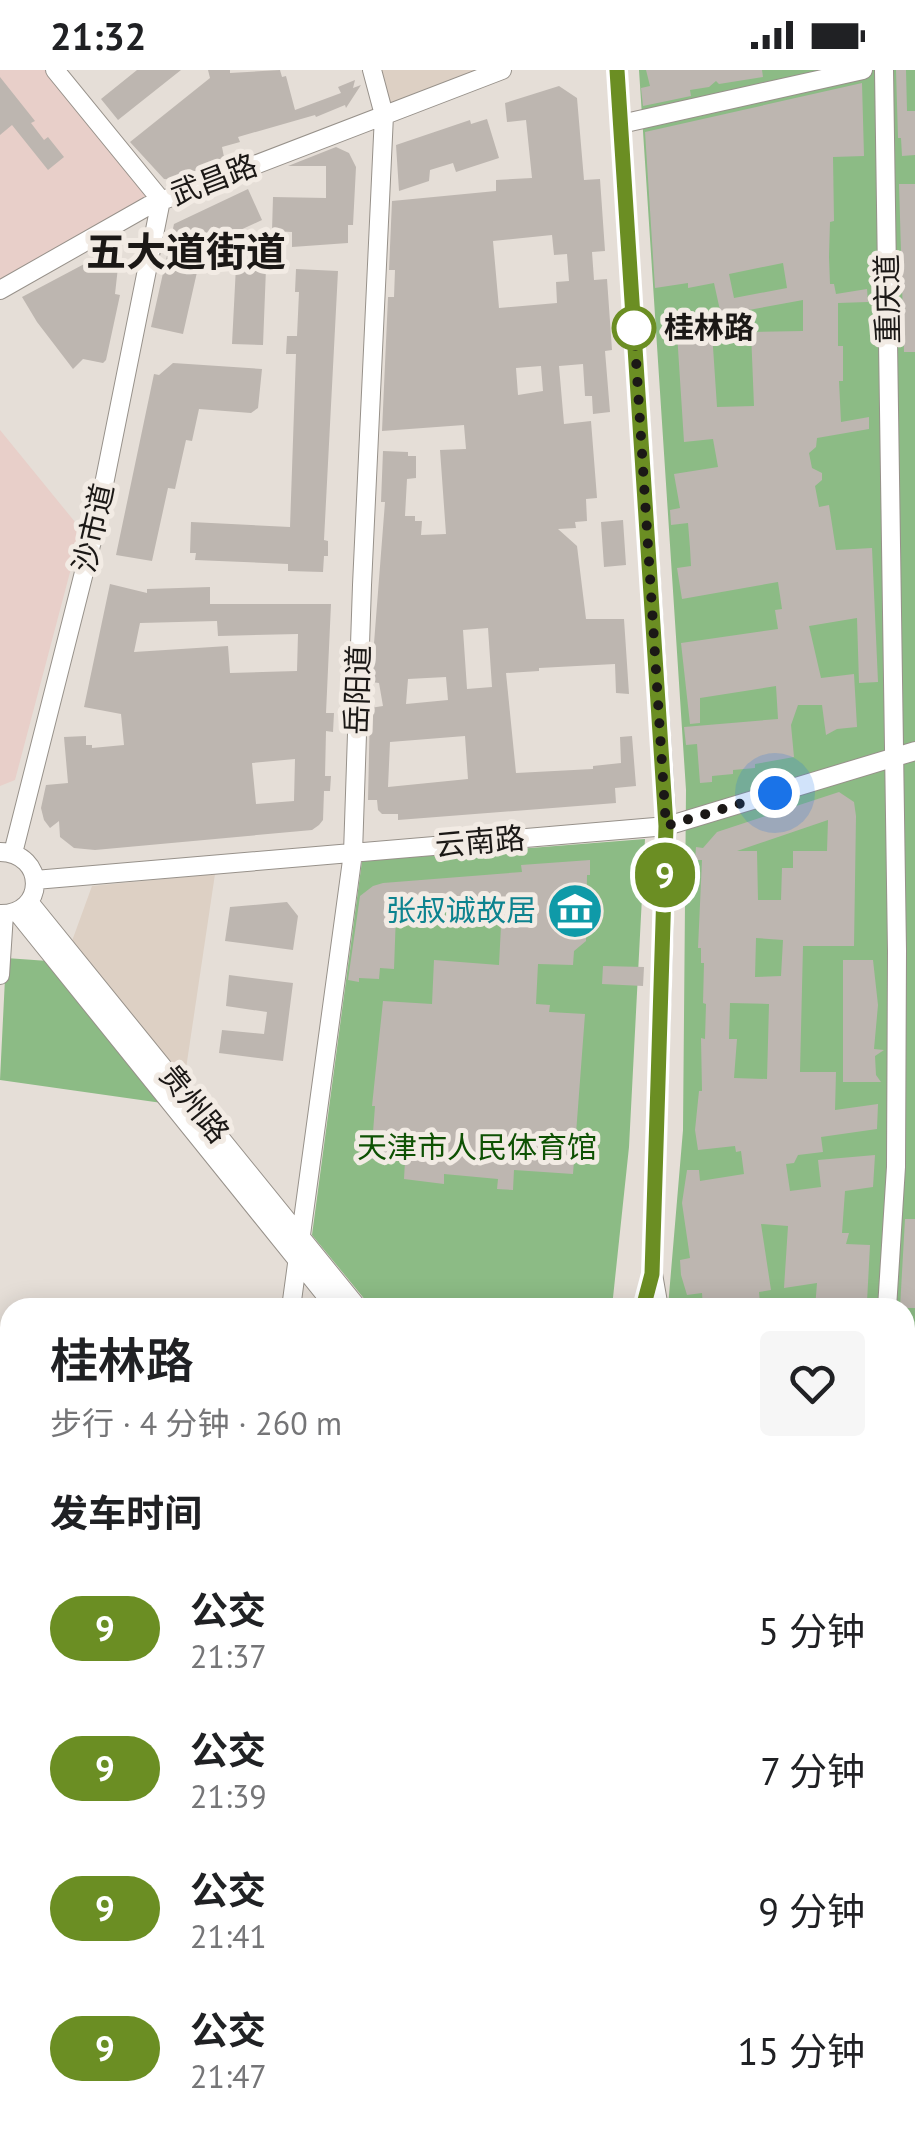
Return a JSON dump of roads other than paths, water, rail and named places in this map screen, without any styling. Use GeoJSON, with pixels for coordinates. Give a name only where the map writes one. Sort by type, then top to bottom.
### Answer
{"type":"FeatureCollection","features":[{"type":"Feature","properties":{"kind":"street"},"geometry":{"type":"LineString","coordinates":[[55,70],[162,200]]}},
{"type":"Feature","properties":{"kind":"street","name":"岳阳道"},"geometry":{"type":"LineString","coordinates":[[293,1298],[353,853],[384,115],[372,70]]}},
{"type":"Feature","properties":{"kind":"street"},"geometry":{"type":"LineString","coordinates":[[384,115],[502,70]]}},
{"type":"Feature","properties":{"kind":"street"},"geometry":{"type":"LineString","coordinates":[[617,70],[666,826],[652,1274],[646,1298]]}},
{"type":"Feature","properties":{"kind":"street"},"geometry":{"type":"LineString","coordinates":[[621,124],[864,70]]}},
{"type":"Feature","properties":{"kind":"street","name":"重庆道"},"geometry":{"type":"LineString","coordinates":[[884,70],[898,952],[896,1167],[888,1298]]}},
{"type":"Feature","properties":{"kind":"street","name":"武昌路"},"geometry":{"type":"LineString","coordinates":[[0,290],[162,200],[384,115]]}},
{"type":"Feature","properties":{"kind":"street","name":"沙市道"},"geometry":{"type":"LineString","coordinates":[[6,853],[95,530],[162,200]]}},
{"type":"Feature","properties":{"kind":"street","name":"云南路"},"geometry":{"type":"LineString","coordinates":[[35,880],[666,826],[915,752]]}},
{"type":"Feature","properties":{"kind":"street"},"geometry":{"type":"LineString","coordinates":[[0,974],[12,910],[35,880],[28,863],[6,853]]}},
{"type":"Feature","properties":{"kind":"street","name":"贵州路"},"geometry":{"type":"LineString","coordinates":[[12,910],[302,1236],[350,1298]]}},
{"type":"Feature","properties":{"kind":"street","name":"贵州路"},"geometry":{"type":"LineString","coordinates":[[12,910],[328,1298]]}},
{"type":"Feature","properties":{"kind":"street"},"geometry":{"type":"LineString","coordinates":[[652,1274],[657,1298]]}},
{"type":"Feature","properties":{"kind":"place","name":"桂林路"},"geometry":{"type":"Point","coordinates":[634,328]}},
{"type":"Feature","properties":{"kind":"place","name":"张叔诚故居"},"geometry":{"type":"Point","coordinates":[575,911]}},
{"type":"Feature","properties":{"kind":"district","name":"五大道街道"},"geometry":{"type":"Point","coordinates":[186,252]}},
{"type":"Feature","properties":{"kind":"park label","name":"天津市人民体育馆"},"geometry":{"type":"Point","coordinates":[477,1148]}}]}
